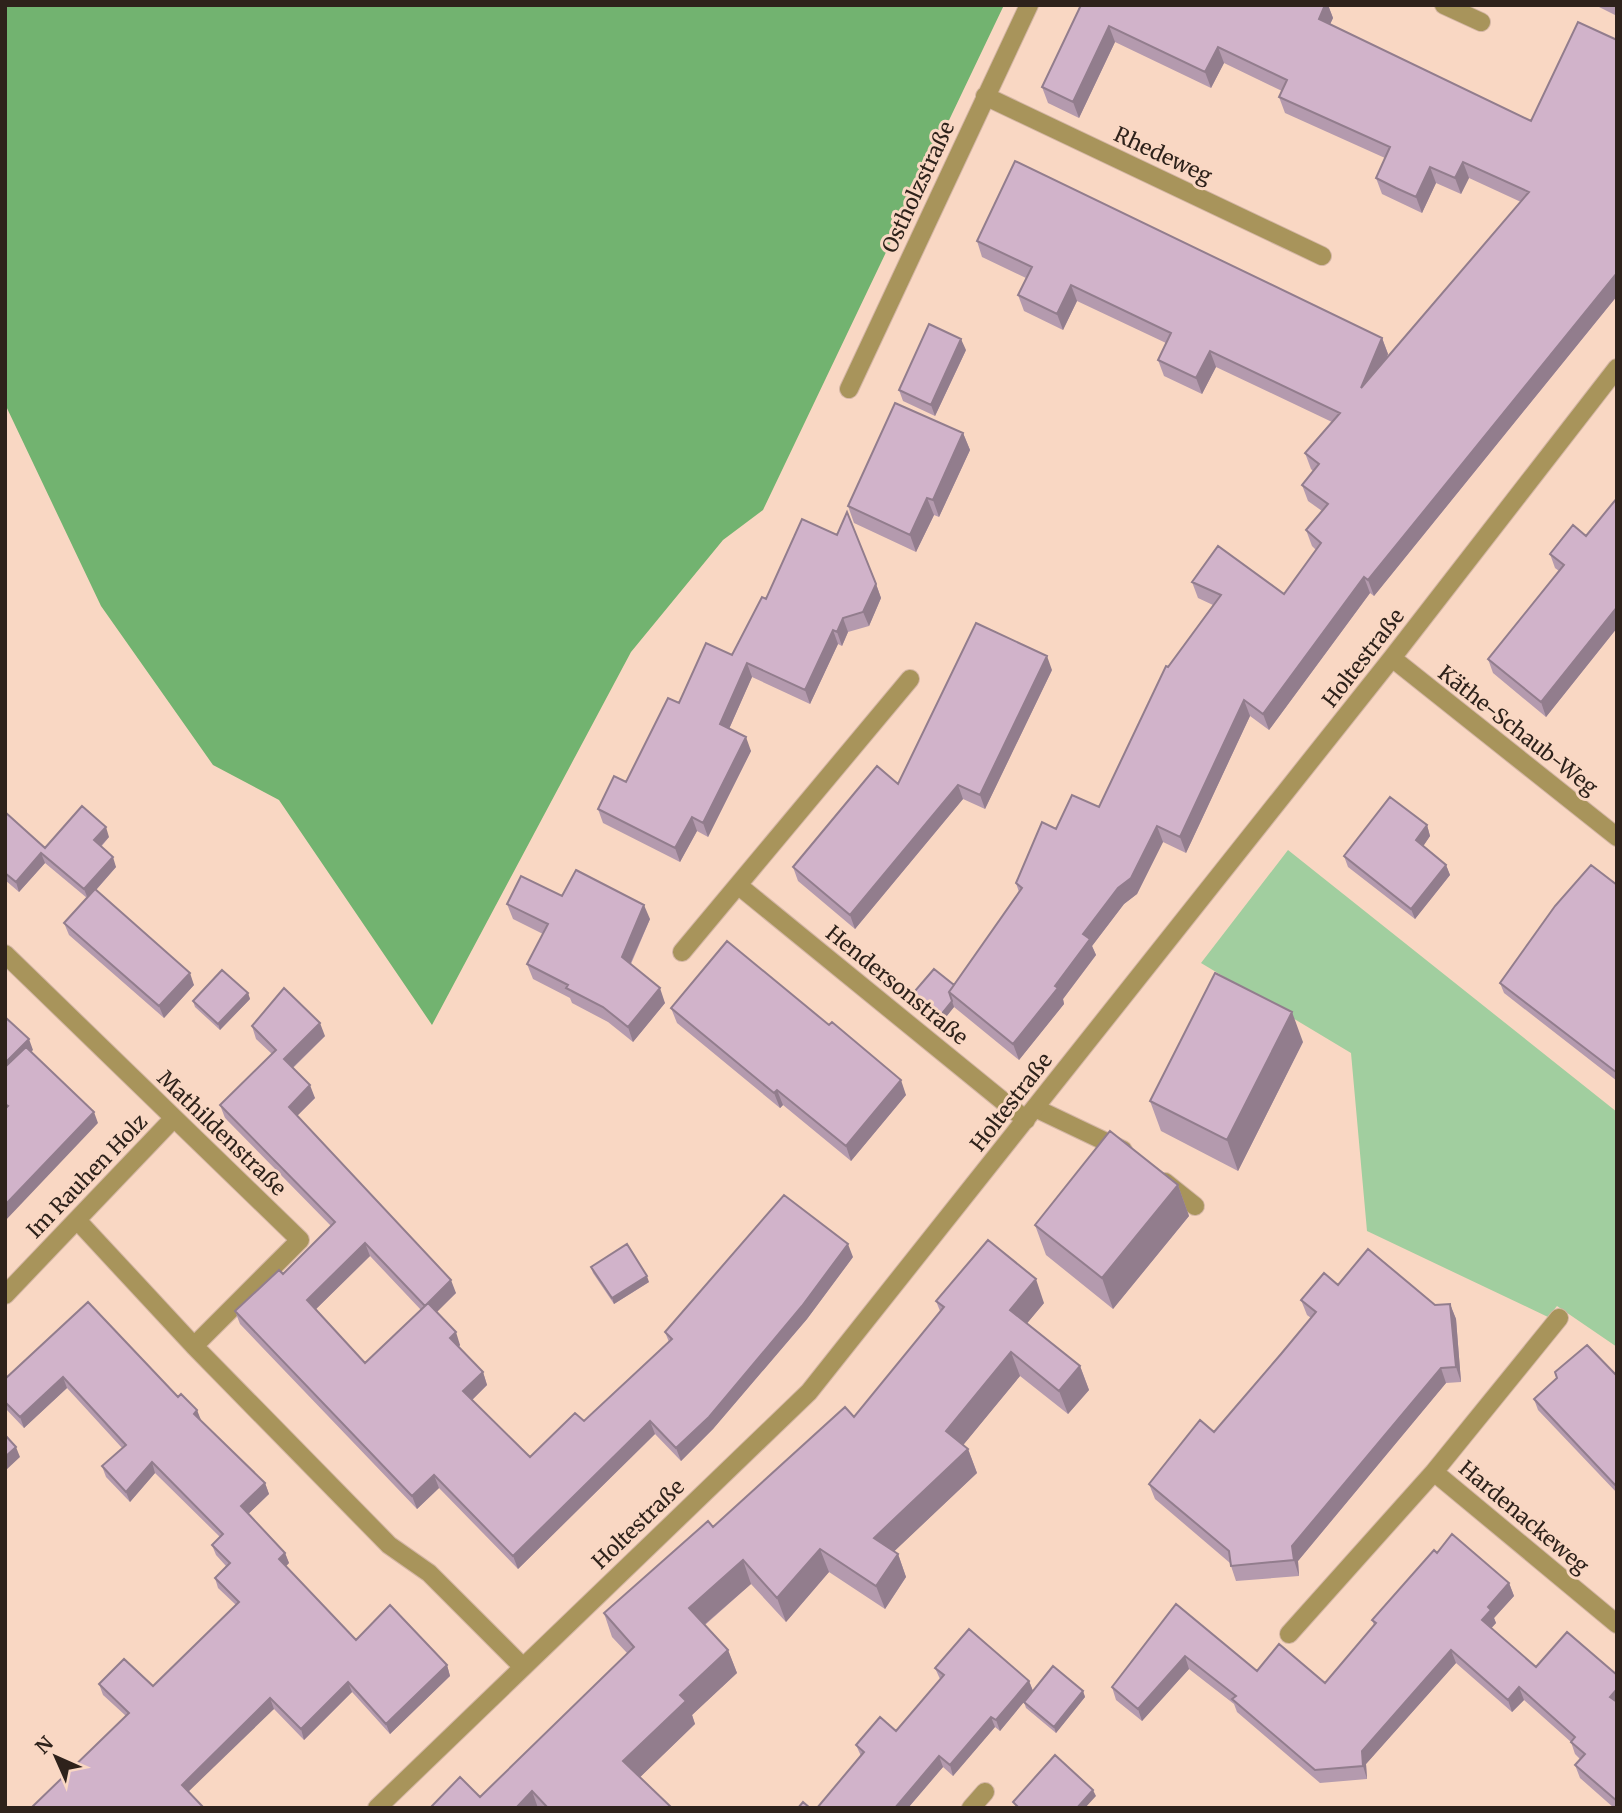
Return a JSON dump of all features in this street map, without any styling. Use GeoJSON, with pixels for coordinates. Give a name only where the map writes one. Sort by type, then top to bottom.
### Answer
{"type":"FeatureCollection","features":[{"type":"Feature","properties":{"kind":"street","name":"Ostholzstraße"},"geometry":{"type":"LineString","coordinates":[[849,389],[1029,5]]}},
{"type":"Feature","properties":{"kind":"street"},"geometry":{"type":"LineString","coordinates":[[1444,5],[1481,22]]}},
{"type":"Feature","properties":{"kind":"street","name":"Rhedeweg"},"geometry":{"type":"LineString","coordinates":[[985,96],[1322,256]]}},
{"type":"Feature","properties":{"kind":"street","name":"Holtestraße"},"geometry":{"type":"LineString","coordinates":[[377,1808],[809,1392],[1392,658],[1617,368]]}},
{"type":"Feature","properties":{"kind":"street","name":"Käthe-Schaub-Weg"},"geometry":{"type":"LineString","coordinates":[[1392,658],[1617,837]]}},
{"type":"Feature","properties":{"kind":"street"},"geometry":{"type":"LineString","coordinates":[[682,952],[910,679]]}},
{"type":"Feature","properties":{"kind":"street","name":"Hendersonstraße"},"geometry":{"type":"LineString","coordinates":[[739,886],[1030,1114],[1126,1151],[1136,1158]]}},
{"type":"Feature","properties":{"kind":"street","name":"Mathildenstraße"},"geometry":{"type":"LineString","coordinates":[[5,954],[300,1240],[194,1346]]}},
{"type":"Feature","properties":{"kind":"street","name":"Im Rauhen Holz"},"geometry":{"type":"LineString","coordinates":[[5,1295],[173,1119]]}},
{"type":"Feature","properties":{"kind":"street"},"geometry":{"type":"LineString","coordinates":[[1155,1174],[1195,1206]]}},
{"type":"Feature","properties":{"kind":"street"},"geometry":{"type":"LineString","coordinates":[[77,1220],[194,1346],[389,1545],[429,1573],[523,1667]]}},
{"type":"Feature","properties":{"kind":"street","name":"Hardenackeweg"},"geometry":{"type":"LineString","coordinates":[[1289,1634],[1434,1472],[1559,1318]]}},
{"type":"Feature","properties":{"kind":"street","name":"Hardenackeweg"},"geometry":{"type":"LineString","coordinates":[[1434,1472],[1617,1624]]}},
{"type":"Feature","properties":{"kind":"street"},"geometry":{"type":"LineString","coordinates":[[971,1808],[985,1792]]}},
{"type":"Feature","properties":{"kind":"green space"},"geometry":{"type":"Polygon","coordinates":[[[5,5],[1004,5],[763,510],[723,540],[631,652],[432,1025],[279,800],[213,765],[101,606],[5,404],[5,5]]]}},
{"type":"Feature","properties":{"kind":"green space"},"geometry":{"type":"Polygon","coordinates":[[[1288,850],[1617,1112],[1617,1347],[1557,1306],[1548,1317],[1367,1231],[1351,1053],[1201,963],[1288,850]]]}},
{"type":"Feature","properties":{"kind":"building"},"geometry":{"type":"Polygon","coordinates":[[[1081,5],[1325,5],[1319,19],[1531,121],[1578,22],[1617,40],[1617,273],[1368,580],[1364,577],[1263,714],[1244,700],[1180,837],[1157,826],[1131,878],[1118,888],[1083,934],[1090,939],[1055,986],[1058,988],[1013,1044],[949,992],[1022,888],[1016,883],[1042,822],[1056,829],[1072,795],[1099,807],[1166,666],[1168,667],[1221,595],[1192,582],[1218,546],[1284,594],[1321,543],[1306,530],[1328,504],[1302,485],[1319,464],[1305,453],[1340,413],[1210,351],[1196,378],[1158,360],[1171,333],[1071,285],[1057,314],[1018,295],[1032,267],[977,241],[1015,161],[1382,338],[1361,388],[1529,192],[1463,162],[1455,178],[1430,167],[1416,197],[1396,188],[1376,178],[1390,147],[1279,97],[1287,80],[1218,47],[1205,72],[1109,26],[1073,102],[1042,87],[1081,5]]]}},
{"type":"Feature","properties":{"kind":"building"},"geometry":{"type":"Polygon","coordinates":[[[929,324],[961,339],[931,405],[899,390],[929,324]]]}},
{"type":"Feature","properties":{"kind":"building"},"geometry":{"type":"Polygon","coordinates":[[[895,403],[963,433],[933,500],[927,498],[910,535],[848,506],[895,403]]]}},
{"type":"Feature","properties":{"kind":"building"},"geometry":{"type":"Polygon","coordinates":[[[1617,498],[1617,607],[1541,702],[1488,659],[1564,565],[1550,554],[1573,525],[1586,536],[1617,498]]]}},
{"type":"Feature","properties":{"kind":"building"},"geometry":{"type":"Polygon","coordinates":[[[847,512],[876,584],[863,612],[843,618],[837,632],[833,630],[805,690],[747,663],[720,724],[746,737],[703,823],[692,817],[675,848],[598,809],[614,776],[626,782],[668,698],[679,703],[706,643],[732,655],[762,597],[766,599],[802,519],[837,535],[847,512]]]}},
{"type":"Feature","properties":{"kind":"building"},"geometry":{"type":"Polygon","coordinates":[[[976,623],[1047,656],[980,795],[958,785],[850,915],[793,867],[877,766],[898,784],[976,623]]]}},
{"type":"Feature","properties":{"kind":"building"},"geometry":{"type":"Polygon","coordinates":[[[1390,797],[1427,825],[1416,840],[1446,865],[1411,909],[1344,856],[1390,797]]]}},
{"type":"Feature","properties":{"kind":"building"},"geometry":{"type":"Polygon","coordinates":[[[82,806],[106,827],[94,840],[113,857],[84,889],[41,853],[16,882],[5,873],[5,812],[45,848],[82,806]]]}},
{"type":"Feature","properties":{"kind":"building"},"geometry":{"type":"Polygon","coordinates":[[[1591,865],[1617,885],[1616,1072],[1500,983],[1555,906],[1591,865]]]}},
{"type":"Feature","properties":{"kind":"building"},"geometry":{"type":"Polygon","coordinates":[[[576,870],[644,905],[622,957],[660,988],[628,1027],[603,1007],[566,988],[568,985],[527,964],[548,924],[507,904],[521,876],[562,896],[576,870]]]}},
{"type":"Feature","properties":{"kind":"building"},"geometry":{"type":"Polygon","coordinates":[[[95,889],[190,973],[159,1006],[64,923],[95,889]]]}},
{"type":"Feature","properties":{"kind":"building"},"geometry":{"type":"Polygon","coordinates":[[[727,941],[829,1025],[832,1022],[901,1080],[846,1146],[777,1090],[774,1093],[671,1008],[727,941]]]}},
{"type":"Feature","properties":{"kind":"building"},"geometry":{"type":"Polygon","coordinates":[[[934,969],[954,985],[949,992],[952,1001],[936,1021],[908,999],[934,969]]]}},
{"type":"Feature","properties":{"kind":"building"},"geometry":{"type":"Polygon","coordinates":[[[222,970],[248,993],[218,1024],[193,1001],[222,970]]]}},
{"type":"Feature","properties":{"kind":"building"},"geometry":{"type":"Polygon","coordinates":[[[1215,973],[1292,1012],[1227,1140],[1150,1101],[1215,973]]]}},
{"type":"Feature","properties":{"kind":"building"},"geometry":{"type":"Polygon","coordinates":[[[284,988],[320,1023],[284,1059],[310,1085],[289,1107],[451,1280],[428,1303],[456,1332],[450,1338],[483,1372],[463,1391],[530,1457],[575,1413],[584,1421],[672,1339],[665,1332],[784,1195],[848,1244],[802,1306],[709,1417],[676,1448],[650,1421],[513,1556],[434,1475],[412,1496],[235,1311],[279,1270],[283,1274],[335,1222],[220,1105],[276,1050],[252,1026],[284,988]],[[365,1243],[307,1300],[365,1363],[425,1306],[365,1243]]]}},
{"type":"Feature","properties":{"kind":"building"},"geometry":{"type":"Polygon","coordinates":[[[5,1017],[29,1039],[5,1063],[5,1017]]]}},
{"type":"Feature","properties":{"kind":"building"},"geometry":{"type":"Polygon","coordinates":[[[26,1047],[94,1112],[5,1205],[5,1109],[8,1106],[5,1104],[5,1067],[26,1047]]]}},
{"type":"Feature","properties":{"kind":"building"},"geometry":{"type":"Polygon","coordinates":[[[1110,1131],[1178,1185],[1102,1278],[1035,1225],[1110,1131]]]}},
{"type":"Feature","properties":{"kind":"building"},"geometry":{"type":"Polygon","coordinates":[[[988,1240],[1036,1279],[1010,1310],[1080,1366],[1059,1391],[1011,1352],[946,1431],[968,1449],[874,1538],[898,1554],[876,1586],[820,1549],[777,1598],[743,1560],[689,1608],[728,1650],[680,1695],[686,1701],[623,1761],[672,1808],[548,1808],[532,1791],[516,1808],[430,1808],[460,1777],[480,1797],[634,1647],[604,1613],[708,1521],[713,1527],[845,1407],[854,1417],[944,1307],[936,1301],[988,1240]]]}},
{"type":"Feature","properties":{"kind":"building"},"geometry":{"type":"Polygon","coordinates":[[[627,1244],[647,1276],[612,1298],[591,1267],[627,1244]]]}},
{"type":"Feature","properties":{"kind":"building"},"geometry":{"type":"Polygon","coordinates":[[[1368,1249],[1435,1305],[1450,1304],[1456,1367],[1441,1368],[1292,1546],[1294,1560],[1231,1566],[1229,1551],[1149,1484],[1200,1420],[1214,1432],[1316,1312],[1301,1300],[1324,1273],[1338,1285],[1368,1249]]]}},
{"type":"Feature","properties":{"kind":"building"},"geometry":{"type":"Polygon","coordinates":[[[88,1302],[178,1397],[181,1394],[197,1410],[194,1414],[265,1483],[241,1506],[285,1553],[279,1559],[356,1640],[390,1605],[447,1665],[386,1724],[348,1682],[301,1729],[270,1698],[182,1785],[204,1808],[31,1808],[129,1713],[99,1684],[124,1659],[153,1686],[239,1602],[215,1578],[230,1563],[212,1545],[223,1534],[152,1462],[126,1492],[102,1466],[126,1445],[63,1377],[20,1417],[5,1402],[5,1379],[88,1302]]]}},
{"type":"Feature","properties":{"kind":"building"},"geometry":{"type":"Polygon","coordinates":[[[1587,1345],[1617,1376],[1617,1487],[1534,1399],[1557,1378],[1555,1372],[1587,1345]]]}},
{"type":"Feature","properties":{"kind":"building"},"geometry":{"type":"Polygon","coordinates":[[[5,1435],[16,1447],[5,1457],[5,1435]]]}},
{"type":"Feature","properties":{"kind":"building"},"geometry":{"type":"Polygon","coordinates":[[[1452,1534],[1509,1583],[1488,1607],[1491,1610],[1482,1620],[1536,1667],[1567,1632],[1617,1675],[1617,1689],[1610,1697],[1617,1702],[1617,1801],[1575,1765],[1585,1754],[1571,1742],[1575,1737],[1519,1687],[1508,1700],[1451,1650],[1362,1751],[1363,1766],[1315,1770],[1232,1699],[1236,1696],[1185,1656],[1138,1709],[1112,1687],[1176,1604],[1257,1671],[1279,1644],[1325,1683],[1376,1623],[1372,1620],[1434,1550],[1437,1553],[1452,1534]]]}},
{"type":"Feature","properties":{"kind":"building"},"geometry":{"type":"Polygon","coordinates":[[[969,1629],[1029,1681],[996,1720],[991,1717],[950,1765],[939,1756],[895,1808],[817,1808],[864,1752],[856,1745],[880,1717],[896,1731],[944,1675],[935,1668],[969,1629]]]}},
{"type":"Feature","properties":{"kind":"building"},"geometry":{"type":"Polygon","coordinates":[[[1053,1666],[1083,1691],[1054,1727],[1024,1702],[1053,1666]]]}},
{"type":"Feature","properties":{"kind":"building"},"geometry":{"type":"Polygon","coordinates":[[[1055,1755],[1093,1790],[1077,1808],[1019,1808],[1013,1802],[1055,1755]]]}},
{"type":"Feature","properties":{"kind":"building"},"geometry":{"type":"Polygon","coordinates":[[[803,1802],[810,1808],[798,1808],[803,1802]]]}}]}
